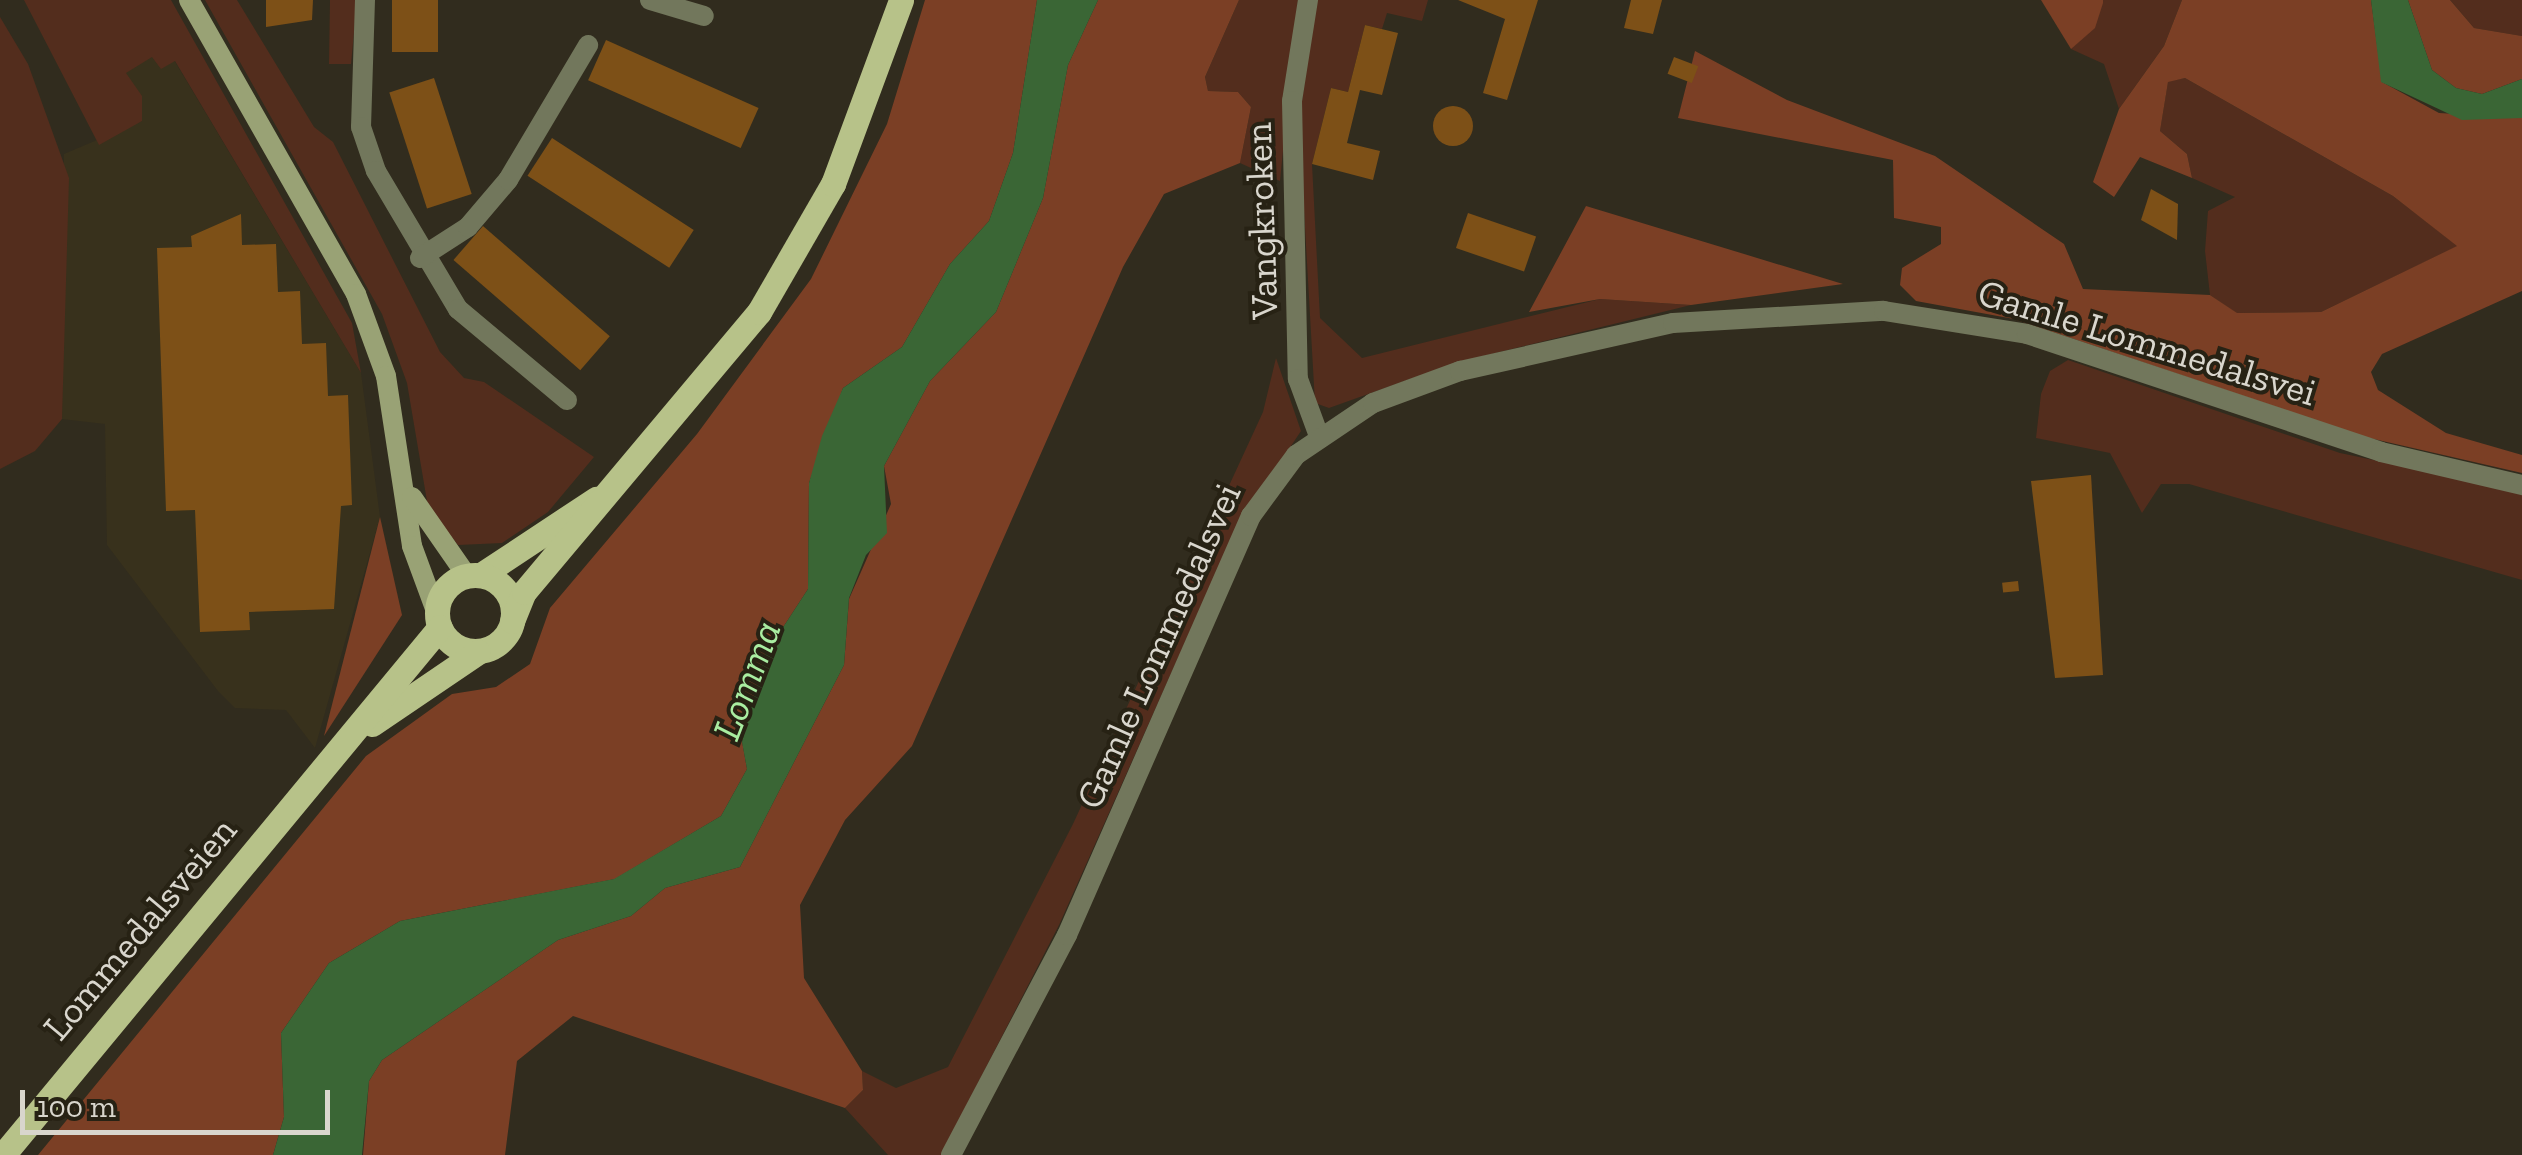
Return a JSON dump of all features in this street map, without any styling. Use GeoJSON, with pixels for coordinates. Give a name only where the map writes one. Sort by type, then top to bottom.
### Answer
{"type":"FeatureCollection","features":[{"type":"Feature","properties":{"kind":"main road"},"geometry":{"type":"LineString","coordinates":[[189,0],[356,294],[386,376],[407,486],[412,546],[438,620],[457,646],[478,652],[512,622],[524,592],[720,366],[798,249],[856,131],[901,0]]}},
{"type":"Feature","properties":{"kind":"main road"},"geometry":{"type":"LineString","coordinates":[[438,620],[444,590],[474,576],[617,485]]}},
{"type":"Feature","properties":{"kind":"main road"},"geometry":{"type":"LineString","coordinates":[[407,486],[434,540],[474,576],[504,588],[512,622]]}},
{"type":"Feature","properties":{"kind":"main road","name":"Lommedalsveien"},"geometry":{"type":"LineString","coordinates":[[3,1155],[336,751],[438,620]]}},
{"type":"Feature","properties":{"kind":"main road","name":"Lommedalsveien"},"geometry":{"type":"LineString","coordinates":[[336,751],[412,689],[478,652]]}},
{"type":"Feature","properties":{"kind":"street"},"geometry":{"type":"LineString","coordinates":[[364,0],[361,127],[420,258],[483,335],[567,400]]}},
{"type":"Feature","properties":{"kind":"street"},"geometry":{"type":"LineString","coordinates":[[650,0],[704,16]]}},
{"type":"Feature","properties":{"kind":"street","name":"Vangkroken"},"geometry":{"type":"LineString","coordinates":[[1308,0],[1292,102],[1298,379],[1319,436]]}},
{"type":"Feature","properties":{"kind":"street"},"geometry":{"type":"LineString","coordinates":[[420,258],[468,227],[508,180],[588,45]]}},
{"type":"Feature","properties":{"kind":"street","name":"Gamle Lommedalsvei"},"geometry":{"type":"LineString","coordinates":[[951,1155],[1067,935],[1251,516],[1319,436],[1416,386],[1606,336],[1758,312],[1884,311],[2028,334],[2381,452],[2522,485]]}},
{"type":"Feature","properties":{"kind":"shaded area"},"geometry":{"type":"Polygon","coordinates":[[[24,0],[171,0],[352,323],[361,373],[175,61],[161,69],[152,57],[126,73],[142,96],[142,121],[99,145],[24,0]]]}},
{"type":"Feature","properties":{"kind":"shaded area"},"geometry":{"type":"Polygon","coordinates":[[[205,0],[237,0],[314,127],[333,142],[440,352],[464,378],[484,382],[594,457],[548,512],[502,543],[458,545],[428,507],[407,383],[382,314],[205,0]]]}},
{"type":"Feature","properties":{"kind":"shaded area"},"geometry":{"type":"Polygon","coordinates":[[[330,0],[357,0],[351,64],[329,64],[330,0]]]}},
{"type":"Feature","properties":{"kind":"shaded area"},"geometry":{"type":"Polygon","coordinates":[[[925,0],[1037,0],[1013,153],[989,221],[950,264],[902,347],[843,388],[809,483],[808,589],[765,655],[742,741],[747,769],[721,816],[615,879],[400,921],[329,963],[281,1033],[284,1117],[273,1155],[38,1155],[366,756],[452,694],[496,687],[530,664],[550,608],[697,434],[811,279],[887,124],[925,0]]]}},
{"type":"Feature","properties":{"kind":"shaded area"},"geometry":{"type":"Polygon","coordinates":[[[1037,0],[1098,0],[1068,65],[1043,198],[996,312],[930,381],[884,466],[887,533],[866,555],[849,598],[844,665],[740,867],[665,888],[631,916],[558,940],[382,1060],[369,1081],[362,1155],[273,1155],[284,1117],[281,1033],[329,963],[400,921],[614,879],[721,816],[747,769],[742,742],[765,655],[808,589],[809,483],[822,436],[843,388],[902,347],[950,264],[989,221],[1013,153],[1037,0]]]}},
{"type":"Feature","properties":{"kind":"shaded area"},"geometry":{"type":"Polygon","coordinates":[[[1098,0],[1239,0],[1205,77],[1208,91],[1238,92],[1251,107],[1240,163],[1164,194],[1123,267],[912,746],[845,820],[800,905],[804,978],[862,1071],[863,1090],[845,1108],[573,1016],[517,1061],[505,1155],[363,1155],[369,1081],[382,1060],[558,940],[631,916],[665,888],[740,867],[844,665],[849,599],[891,504],[884,466],[930,381],[996,312],[1043,198],[1068,65],[1098,0]]]}},
{"type":"Feature","properties":{"kind":"shaded area"},"geometry":{"type":"Polygon","coordinates":[[[1239,0],[1298,0],[1280,181],[1240,163],[1251,107],[1238,92],[1208,91],[1205,77],[1239,0]]]}},
{"type":"Feature","properties":{"kind":"shaded area"},"geometry":{"type":"Polygon","coordinates":[[[1316,0],[1428,0],[1422,21],[1387,13],[1382,29],[1365,25],[1348,92],[1331,88],[1312,164],[1320,318],[1362,358],[1600,299],[1691,305],[1455,363],[1329,408],[1315,403],[1299,122],[1316,0]]]}},
{"type":"Feature","properties":{"kind":"shaded area"},"geometry":{"type":"Polygon","coordinates":[[[2041,0],[2103,3],[2095,28],[2071,49],[2041,0]]]}},
{"type":"Feature","properties":{"kind":"shaded area"},"geometry":{"type":"Polygon","coordinates":[[[2103,0],[2182,0],[2164,46],[2119,109],[2104,64],[2071,49],[2103,0]]]}},
{"type":"Feature","properties":{"kind":"shaded area"},"geometry":{"type":"Polygon","coordinates":[[[2182,0],[2371,0],[2382,82],[2439,113],[2522,118],[2522,291],[2382,354],[2371,372],[2378,390],[2446,433],[2522,455],[2522,473],[2365,437],[2014,319],[1916,301],[1900,285],[1902,268],[1941,244],[1941,227],[1894,218],[1893,160],[1678,118],[1695,51],[1787,100],[1935,156],[2064,244],[2083,289],[2210,295],[2237,313],[2321,312],[2457,246],[2393,196],[2185,78],[2168,82],[2160,131],[2187,154],[2192,178],[2140,157],[2114,197],[2093,182],[2119,109],[2164,46],[2182,0]]]}},
{"type":"Feature","properties":{"kind":"shaded area"},"geometry":{"type":"Polygon","coordinates":[[[2371,0],[2408,0],[2432,70],[2456,88],[2482,94],[2522,79],[2522,118],[2462,120],[2381,82],[2371,0]]]}},
{"type":"Feature","properties":{"kind":"shaded area"},"geometry":{"type":"Polygon","coordinates":[[[2408,0],[2450,0],[2474,28],[2522,36],[2522,79],[2482,94],[2456,88],[2432,70],[2408,0]]]}},
{"type":"Feature","properties":{"kind":"shaded area"},"geometry":{"type":"Polygon","coordinates":[[[2450,0],[2522,0],[2522,36],[2474,28],[2450,0]]]}},
{"type":"Feature","properties":{"kind":"shaded area"},"geometry":{"type":"Polygon","coordinates":[[[0,17],[28,64],[69,178],[62,419],[35,451],[0,469],[0,17]]]}},
{"type":"Feature","properties":{"kind":"shaded area"},"geometry":{"type":"Polygon","coordinates":[[[152,56],[174,60],[361,373],[380,517],[315,748],[286,710],[235,708],[218,691],[107,545],[105,424],[62,419],[64,154],[142,121],[125,73],[152,56]]]}},
{"type":"Feature","properties":{"kind":"shaded area"},"geometry":{"type":"Polygon","coordinates":[[[2185,78],[2393,196],[2458,246],[2321,312],[2236,313],[2210,295],[2205,251],[2208,211],[2235,197],[2192,178],[2187,154],[2160,131],[2168,81],[2185,78]]]}},
{"type":"Feature","properties":{"kind":"shaded area"},"geometry":{"type":"Polygon","coordinates":[[[1586,206],[1843,284],[1691,305],[1600,299],[1529,312],[1586,206]]]}},
{"type":"Feature","properties":{"kind":"shaded area"},"geometry":{"type":"Polygon","coordinates":[[[1276,358],[1301,431],[1235,530],[1059,925],[941,1155],[888,1155],[845,1108],[863,1090],[862,1071],[896,1088],[948,1067],[1073,824],[1263,412],[1276,358]]]}},
{"type":"Feature","properties":{"kind":"shaded area"},"geometry":{"type":"Polygon","coordinates":[[[2068,360],[2340,453],[2522,491],[2522,580],[2189,484],[2161,484],[2142,513],[2110,453],[2036,438],[2041,394],[2050,371],[2068,360]]]}},
{"type":"Feature","properties":{"kind":"shaded area"},"geometry":{"type":"Polygon","coordinates":[[[380,517],[402,615],[324,736],[380,517]]]}},
{"type":"Feature","properties":{"kind":"building"},"geometry":{"type":"Polygon","coordinates":[[[266,0],[313,0],[312,20],[266,27],[266,0]]]}},
{"type":"Feature","properties":{"kind":"building"},"geometry":{"type":"Polygon","coordinates":[[[392,0],[438,0],[438,52],[392,52],[392,0]]]}},
{"type":"Feature","properties":{"kind":"building"},"geometry":{"type":"Polygon","coordinates":[[[1458,0],[1538,0],[1507,100],[1483,93],[1505,19],[1458,0]]]}},
{"type":"Feature","properties":{"kind":"building"},"geometry":{"type":"Polygon","coordinates":[[[1631,0],[1662,0],[1653,34],[1624,28],[1631,0]]]}},
{"type":"Feature","properties":{"kind":"building"},"geometry":{"type":"Polygon","coordinates":[[[1365,25],[1398,33],[1382,95],[1360,90],[1347,143],[1380,151],[1373,180],[1312,164],[1331,88],[1348,92],[1365,25]]]}},
{"type":"Feature","properties":{"kind":"building"},"geometry":{"type":"Polygon","coordinates":[[[606,40],[759,108],[741,148],[588,80],[606,40]]]}},
{"type":"Feature","properties":{"kind":"building"},"geometry":{"type":"Polygon","coordinates":[[[1674,57],[1698,66],[1692,83],[1668,74],[1674,57]]]}},
{"type":"Feature","properties":{"kind":"building"},"geometry":{"type":"Polygon","coordinates":[[[434,78],[472,194],[427,209],[389,93],[434,78]]]}},
{"type":"Feature","properties":{"kind":"building"},"geometry":{"type":"Polygon","coordinates":[[[1453,106],[1467,112],[1473,126],[1467,140],[1453,146],[1439,140],[1433,126],[1439,112],[1453,106]]]}},
{"type":"Feature","properties":{"kind":"building"},"geometry":{"type":"Polygon","coordinates":[[[552,138],[694,230],[669,268],[527,176],[552,138]]]}},
{"type":"Feature","properties":{"kind":"building"},"geometry":{"type":"Polygon","coordinates":[[[2151,189],[2178,204],[2177,240],[2141,220],[2151,189]]]}},
{"type":"Feature","properties":{"kind":"building"},"geometry":{"type":"Polygon","coordinates":[[[1468,213],[1536,236],[1524,271],[1456,248],[1468,213]]]}},
{"type":"Feature","properties":{"kind":"building"},"geometry":{"type":"Polygon","coordinates":[[[241,214],[242,245],[276,244],[278,292],[300,291],[302,344],[326,343],[328,396],[348,395],[352,505],[341,506],[334,609],[249,612],[250,630],[200,632],[195,510],[166,511],[157,248],[192,247],[191,236],[241,214]]]}},
{"type":"Feature","properties":{"kind":"building"},"geometry":{"type":"Polygon","coordinates":[[[483,226],[610,336],[580,370],[453,260],[483,226]]]}},
{"type":"Feature","properties":{"kind":"building"},"geometry":{"type":"Polygon","coordinates":[[[2091,475],[2103,675],[2055,678],[2031,481],[2091,475]]]}},
{"type":"Feature","properties":{"kind":"building"},"geometry":{"type":"Polygon","coordinates":[[[2018,581],[2019,591],[2003,593],[2002,583],[2018,581]]]}},
{"type":"Feature","properties":{"kind":"water label","name":"Lomma"},"geometry":{"type":"Point","coordinates":[746,680]}}]}
